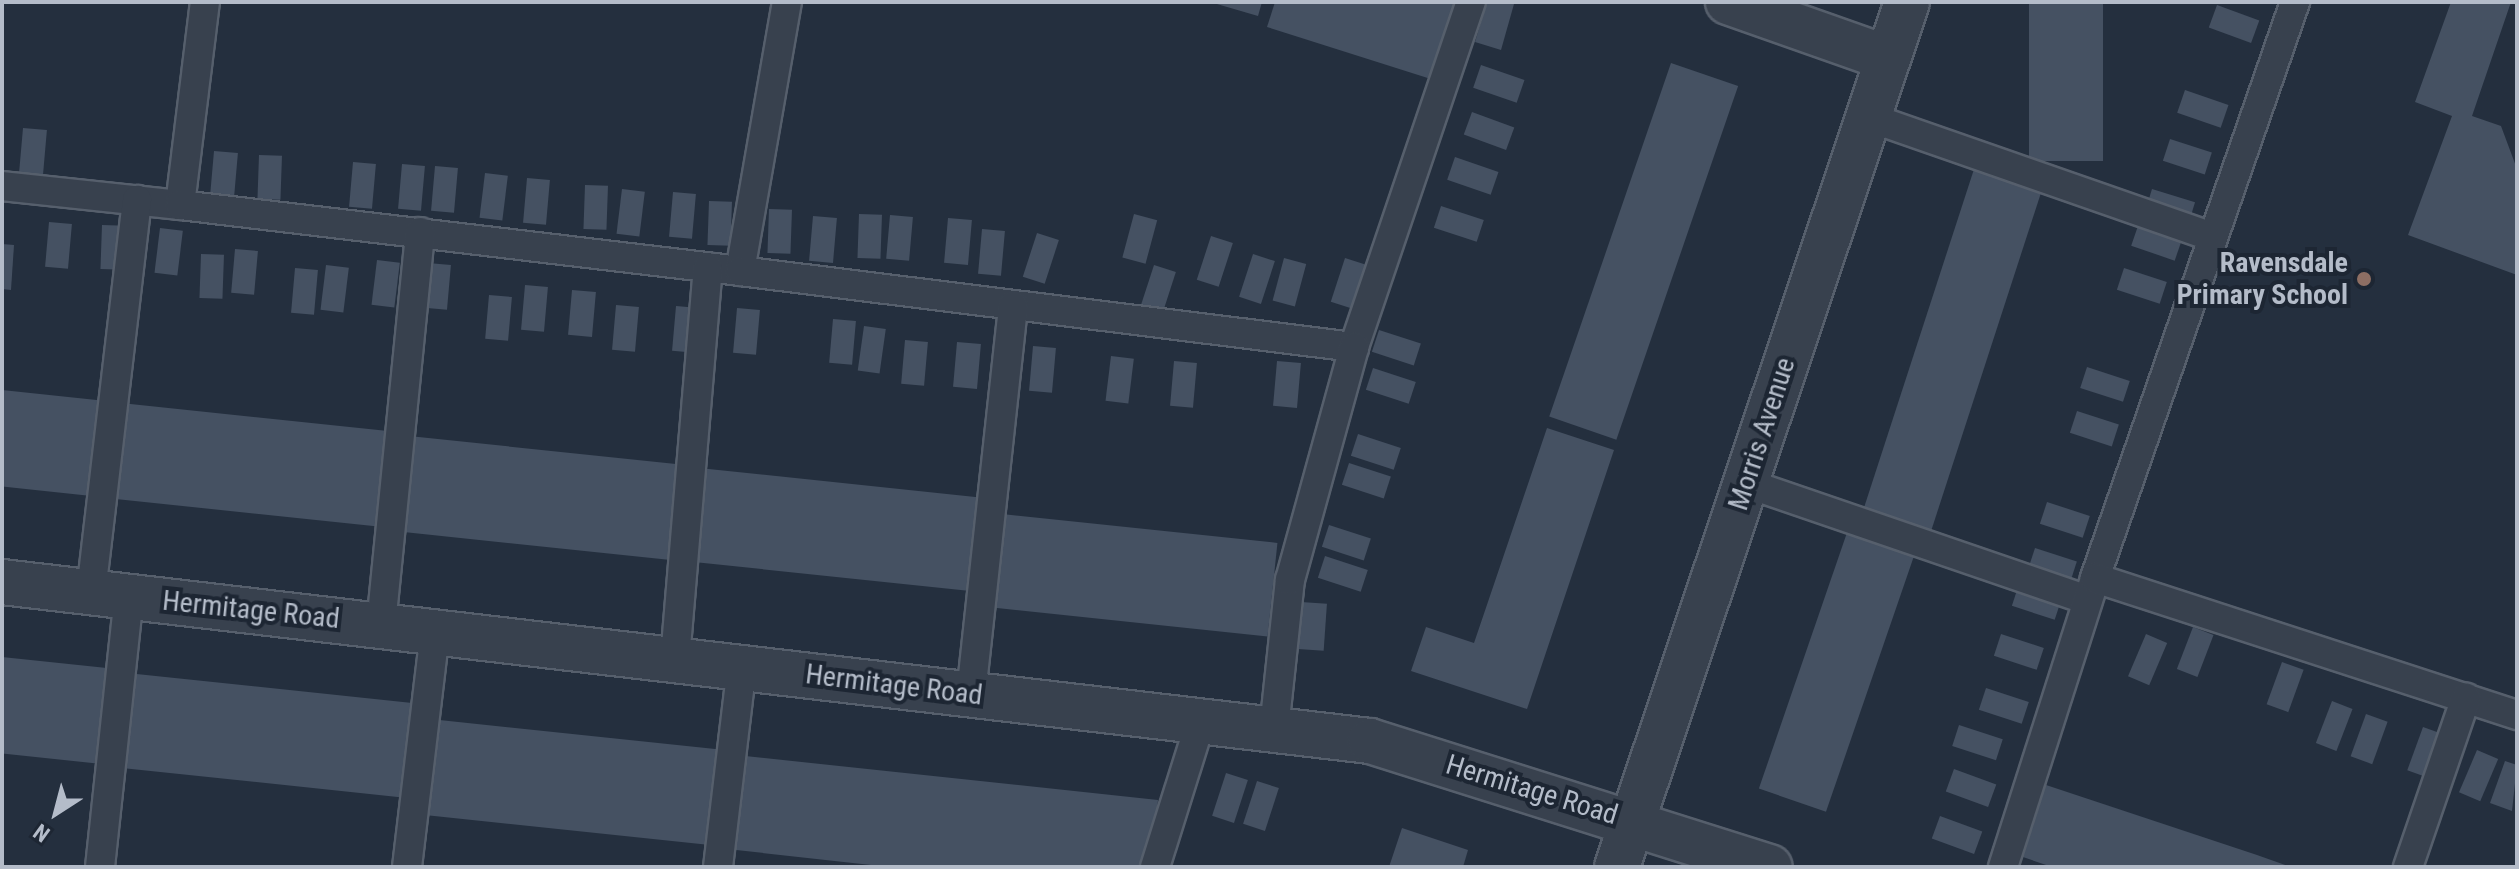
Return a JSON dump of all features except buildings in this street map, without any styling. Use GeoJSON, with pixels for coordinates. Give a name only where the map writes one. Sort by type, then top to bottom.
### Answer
{"type":"FeatureCollection","features":[{"type":"Feature","properties":{"kind":"street"},"geometry":{"type":"LineString","coordinates":[[1728,2],[1887,58]]}},
{"type":"Feature","properties":{"kind":"street","name":"Morris Avenue"},"geometry":{"type":"LineString","coordinates":[[1617,867],[1907,2]]}},
{"type":"Feature","properties":{"kind":"street","name":"Hermitage Road"},"geometry":{"type":"LineString","coordinates":[[2,582],[1370,741],[1633,821],[1770,867]]}},
{"type":"Feature","properties":{"kind":"lane"},"geometry":{"type":"LineString","coordinates":[[180,205],[205,2]]}},
{"type":"Feature","properties":{"kind":"lane"},"geometry":{"type":"LineString","coordinates":[[740,271],[787,2]]}},
{"type":"Feature","properties":{"kind":"lane"},"geometry":{"type":"LineString","coordinates":[[1274,729],[1290,580],[1354,347],[1471,2]]}},
{"type":"Feature","properties":{"kind":"lane"},"geometry":{"type":"LineString","coordinates":[[2003,867],[2092,589],[2295,2]]}},
{"type":"Feature","properties":{"kind":"lane"},"geometry":{"type":"LineString","coordinates":[[1868,117],[2213,237]]}},
{"type":"Feature","properties":{"kind":"lane"},"geometry":{"type":"LineString","coordinates":[[2,186],[420,232],[1354,347]]}},
{"type":"Feature","properties":{"kind":"lane"},"geometry":{"type":"LineString","coordinates":[[100,867],[110,595],[137,200]]}},
{"type":"Feature","properties":{"kind":"lane"},"geometry":{"type":"LineString","coordinates":[[381,625],[420,232]]}},
{"type":"Feature","properties":{"kind":"lane"},"geometry":{"type":"LineString","coordinates":[[675,659],[708,267]]}},
{"type":"Feature","properties":{"kind":"lane"},"geometry":{"type":"LineString","coordinates":[[971,694],[1013,305]]}},
{"type":"Feature","properties":{"kind":"lane"},"geometry":{"type":"LineString","coordinates":[[1746,483],[2517,715]]}},
{"type":"Feature","properties":{"kind":"lane"},"geometry":{"type":"LineString","coordinates":[[407,867],[435,631]]}},
{"type":"Feature","properties":{"kind":"lane"},"geometry":{"type":"LineString","coordinates":[[718,867],[742,667]]}},
{"type":"Feature","properties":{"kind":"lane"},"geometry":{"type":"LineString","coordinates":[[2408,867],[2466,698]]}},
{"type":"Feature","properties":{"kind":"lane"},"geometry":{"type":"LineString","coordinates":[[1155,867],[1201,720]]}},
{"type":"Feature","properties":{"kind":"place","name":"Ravensdale Primary School"},"geometry":{"type":"Point","coordinates":[2364,279]}}]}
